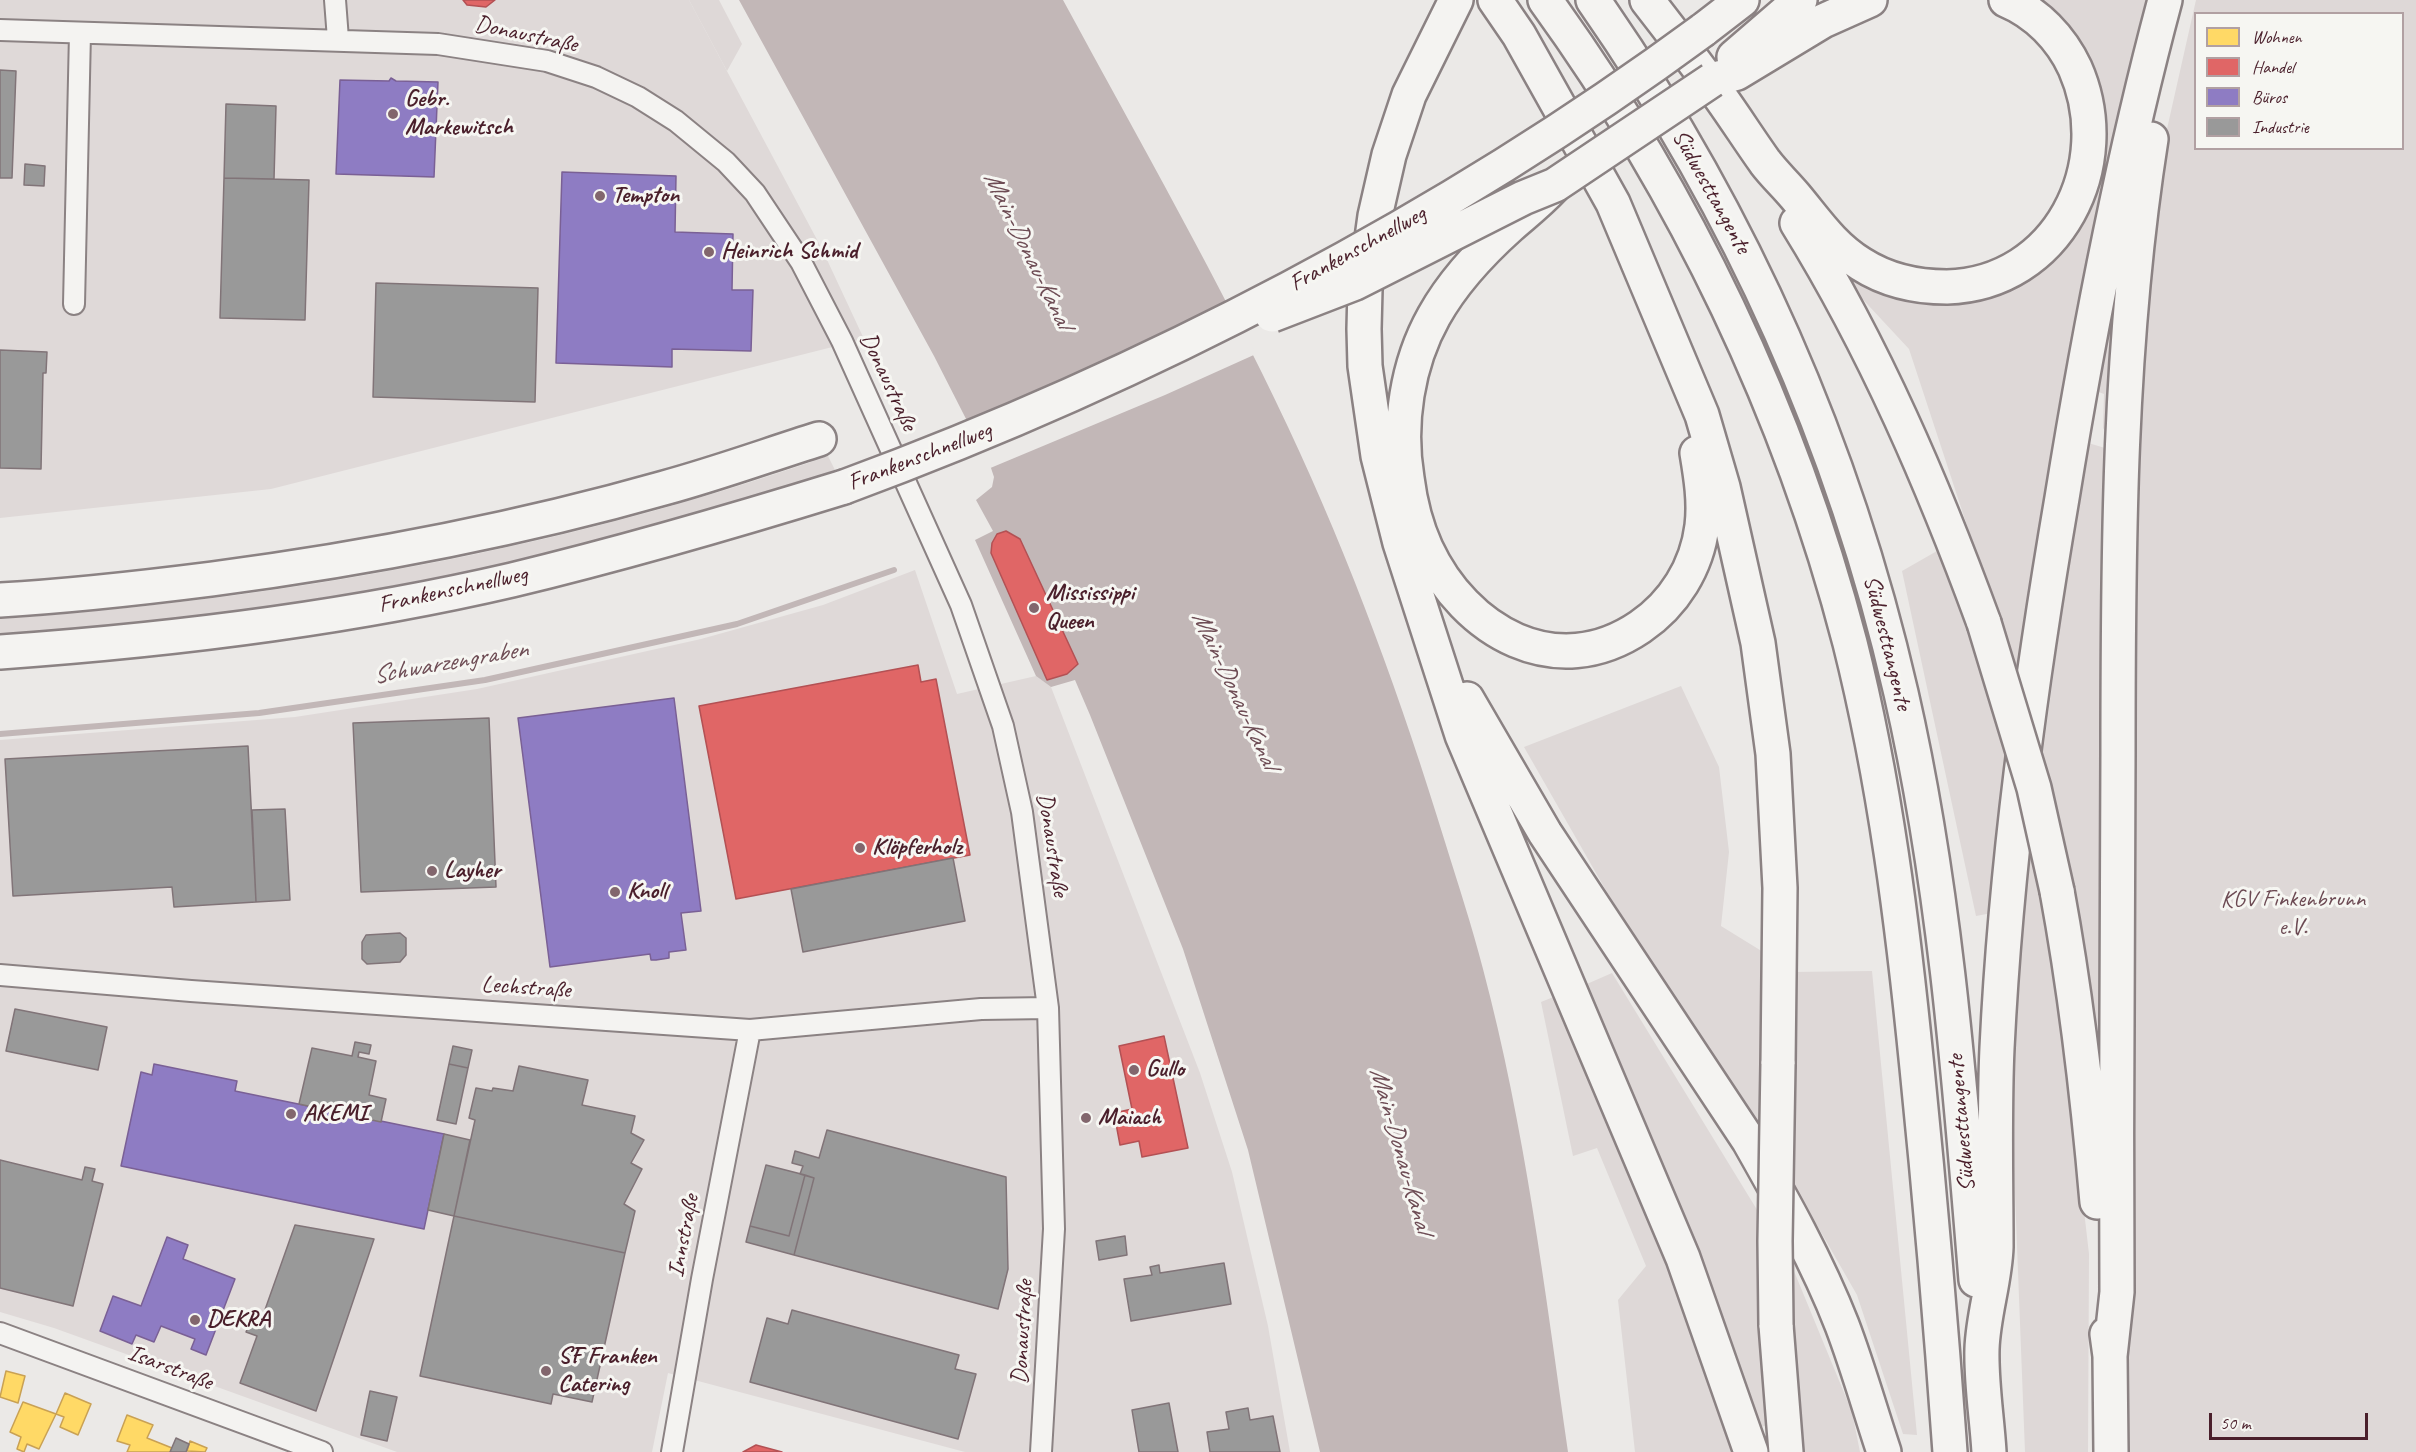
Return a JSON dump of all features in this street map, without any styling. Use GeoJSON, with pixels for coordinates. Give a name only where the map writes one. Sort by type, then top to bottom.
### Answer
{"type":"FeatureCollection","features":[{"type":"Feature","properties":{"kind":"highway"},"geometry":{"type":"LineString","coordinates":[[1495,0],[1519,35],[1612,203],[1702,415],[1723,487],[1749,597],[1765,690],[1774,763],[1779,851],[1774,1241],[1776,1325],[1786,1452]]}},
{"type":"Feature","properties":{"kind":"highway","name":"Südwesttangente"},"geometry":{"type":"LineString","coordinates":[[1545,0],[1652,162],[1718,286],[1773,411],[1808,505],[1851,646],[1876,762],[1911,1004],[1936,1265],[1950,1452]]}},
{"type":"Feature","properties":{"kind":"highway","name":"Südwesttangente"},"geometry":{"type":"LineString","coordinates":[[1593,0],[1686,143],[1760,284],[1830,452],[1880,607],[1912,747],[1934,874],[1956,1057],[1982,1348]]}},
{"type":"Feature","properties":{"kind":"highway"},"geometry":{"type":"LineString","coordinates":[[1647,0],[1722,98],[1766,163],[1827,237],[1862,265],[1891,278],[1932,287],[1962,286],[1980,282],[2016,267],[2051,239],[2066,219],[2082,186],[2088,165],[2090,144],[2085,96],[2071,60],[2060,41],[2042,21],[2006,0]]}},
{"type":"Feature","properties":{"kind":"highway","name":"Frankenschnellweg"},"geometry":{"type":"LineString","coordinates":[[0,652],[92,645],[299,620],[512,580],[678,537],[844,487],[927,456],[1020,417],[1182,342],[1276,294],[1480,180],[1650,69],[1742,0]]}},
{"type":"Feature","properties":{"kind":"highway"},"geometry":{"type":"LineString","coordinates":[[1726,71],[1800,0]]}},
{"type":"Feature","properties":{"kind":"highway"},"geometry":{"type":"LineString","coordinates":[[1182,342],[1293,309],[1355,283],[1523,198],[1554,185],[1726,71],[1823,21],[1870,0]]}},
{"type":"Feature","properties":{"kind":"highway"},"geometry":{"type":"LineString","coordinates":[[1989,1452],[1982,1348],[1996,1252],[1995,1123],[2003,947],[2016,815],[2038,646],[2087,344],[2122,175],[2165,0]]}},
{"type":"Feature","properties":{"kind":"highway"},"geometry":{"type":"LineString","coordinates":[[2110,1356],[2117,1292],[2118,726],[2122,418],[2128,322],[2143,190],[2179,0]]}},
{"type":"Feature","properties":{"kind":"highway"},"geometry":{"type":"LineString","coordinates":[[1455,1],[1409,95],[1389,155],[1375,216],[1365,289],[1365,366],[1378,456],[1400,543],[1462,735],[1683,1258],[1751,1452]]}},
{"type":"Feature","properties":{"kind":"highway"},"geometry":{"type":"LineString","coordinates":[[1766,163],[1785,206],[1845,305],[1903,420],[1935,493],[1984,623],[2034,788],[2057,891],[2073,986],[2088,1100],[2110,1356],[2111,1452]]}},
{"type":"Feature","properties":{"kind":"highway"},"geometry":{"type":"LineString","coordinates":[[1554,185],[1533,209],[1511,225],[1478,256],[1452,289],[1434,316],[1419,346],[1409,379],[1404,422],[1404,463],[1411,505],[1426,548],[1444,580],[1465,605],[1497,632],[1526,645],[1561,651],[1584,650],[1605,645],[1629,634],[1664,608],[1685,578],[1700,539],[1702,524],[1699,464],[1682,369]]}},
{"type":"Feature","properties":{"kind":"highway","name":"Frankenschnellweg"},"geometry":{"type":"LineString","coordinates":[[0,600],[150,586],[288,569],[394,551],[503,529],[664,488],[819,439]]}},
{"type":"Feature","properties":{"kind":"highway"},"geometry":{"type":"LineString","coordinates":[[1426,620],[1479,722],[1545,833],[1749,1141],[1778,1192],[1806,1243],[1843,1327],[1884,1452]]}},
{"type":"Feature","properties":{"kind":"street"},"geometry":{"type":"LineString","coordinates":[[335,0],[338,39]]}},
{"type":"Feature","properties":{"kind":"street","name":"Donaustraße"},"geometry":{"type":"LineString","coordinates":[[0,30],[338,39],[438,44],[547,61],[596,77],[638,98],[676,121],[726,162],[754,193],[801,262],[842,341],[961,605],[1003,726],[1022,812],[1048,1008],[1054,1229],[1041,1452]]}},
{"type":"Feature","properties":{"kind":"street"},"geometry":{"type":"LineString","coordinates":[[74,304],[80,33]]}},
{"type":"Feature","properties":{"kind":"street","name":"Lechstraße"},"geometry":{"type":"LineString","coordinates":[[0,975],[750,1030],[981,1009],[1048,1008]]}},
{"type":"Feature","properties":{"kind":"street","name":"Innstraße"},"geometry":{"type":"LineString","coordinates":[[672,1452],[702,1279],[750,1030]]}},
{"type":"Feature","properties":{"kind":"street","name":"Isarstraße"},"geometry":{"type":"LineString","coordinates":[[0,1333],[322,1452]]}},
{"type":"Feature","properties":{"kind":"shaded area"},"geometry":{"type":"Polygon","coordinates":[[[0,0],[689,0],[822,249],[864,339],[271,489],[0,518],[0,0]]]}},
{"type":"Feature","properties":{"kind":"shaded area"},"geometry":{"type":"Polygon","coordinates":[[[915,570],[957,694],[1036,676],[1051,687],[1200,1073],[1232,1172],[1268,1326],[1290,1452],[965,1452],[668,1373],[652,1452],[397,1452],[54,1328],[0,1312],[0,740],[295,717],[477,689],[701,639],[823,605],[915,570]]]}},
{"type":"Feature","properties":{"kind":"green space"},"geometry":{"type":"Polygon","coordinates":[[[689,0],[719,0],[742,44],[727,71],[689,0]]]}},
{"type":"Feature","properties":{"kind":"green space"},"geometry":{"type":"Polygon","coordinates":[[[2026,0],[2157,0],[2100,238],[2081,286],[2017,678],[1909,349],[1828,262],[1998,286],[2098,151],[2026,0]]]}},
{"type":"Feature","properties":{"kind":"green space","name":"KGV Finkenbrunn e.V."},"geometry":{"type":"Polygon","coordinates":[[[2196,0],[2416,0],[2416,1452],[2128,1452],[2134,449],[2151,200],[2196,0]]]}},
{"type":"Feature","properties":{"kind":"green space"},"geometry":{"type":"Polygon","coordinates":[[[2129,178],[2112,442],[2103,428],[2104,394],[2096,391],[2129,178]]]}},
{"type":"Feature","properties":{"kind":"green space"},"geometry":{"type":"Polygon","coordinates":[[[2085,442],[2105,448],[2110,661],[2107,1153],[2073,917],[2081,921],[2042,759],[2085,442]]]}},
{"type":"Feature","properties":{"kind":"green space"},"geometry":{"type":"Polygon","coordinates":[[[828,456],[835,470],[631,533],[528,558],[318,599],[212,614],[0,634],[0,619],[211,598],[420,565],[523,544],[728,489],[828,456]]]}},
{"type":"Feature","properties":{"kind":"green space"},"geometry":{"type":"Polygon","coordinates":[[[1944,547],[2011,764],[1997,912],[1976,916],[1902,571],[1944,547]]]}},
{"type":"Feature","properties":{"kind":"green space"},"geometry":{"type":"Polygon","coordinates":[[[1681,686],[1719,767],[1729,852],[1721,926],[1768,955],[1759,1126],[1608,894],[1524,747],[1681,686]]]}},
{"type":"Feature","properties":{"kind":"green space"},"geometry":{"type":"Polygon","coordinates":[[[2028,827],[2061,1011],[2089,1254],[2088,1452],[2025,1452],[2011,1091],[2028,827]]]}},
{"type":"Feature","properties":{"kind":"green space"},"geometry":{"type":"Polygon","coordinates":[[[1872,971],[1917,1435],[1903,1434],[1857,1295],[1790,1178],[1792,972],[1872,971]]]}},
{"type":"Feature","properties":{"kind":"green space"},"geometry":{"type":"Polygon","coordinates":[[[1612,973],[1759,1213],[1773,1423],[1755,1429],[1580,987],[1612,973]]]}},
{"type":"Feature","properties":{"kind":"green space"},"geometry":{"type":"Polygon","coordinates":[[[1556,996],[1672,1259],[1739,1452],[1635,1452],[1618,1300],[1646,1266],[1597,1148],[1573,1156],[1541,1002],[1556,996]]]}},
{"type":"Feature","properties":{"kind":"green space"},"geometry":{"type":"Polygon","coordinates":[[[1789,1259],[1852,1412],[1860,1452],[1794,1452],[1789,1259]]]}},
{"type":"Feature","properties":{"kind":"water","name":"Main-Donau-Kanal"},"geometry":{"type":"Polygon","coordinates":[[[739,0],[1063,0],[1179,212],[1262,373],[1333,529],[1393,684],[1465,905],[1498,1028],[1533,1209],[1568,1452],[1320,1452],[1248,1150],[1183,949],[1090,715],[1075,680],[1051,687],[1036,676],[975,540],[993,531],[976,500],[992,487],[994,477],[991,468],[934,356],[739,0]]]}},
{"type":"Feature","properties":{"kind":"pier"},"geometry":{"type":"Polygon","coordinates":[[[1230,304],[1256,354],[988,469],[964,422],[998,410],[1230,304]]]}},
{"type":"Feature","properties":{"kind":"building: Wohnen"},"geometry":{"type":"Polygon","coordinates":[[[6,1371],[25,1376],[18,1403],[0,1397],[6,1371]]]}},
{"type":"Feature","properties":{"kind":"building: Wohnen"},"geometry":{"type":"Polygon","coordinates":[[[65,1393],[91,1404],[78,1435],[60,1427],[64,1417],[56,1414],[65,1393]]]}},
{"type":"Feature","properties":{"kind":"building: Wohnen"},"geometry":{"type":"Polygon","coordinates":[[[23,1402],[56,1414],[39,1449],[27,1444],[24,1452],[17,1449],[21,1437],[10,1432],[23,1402]]]}},
{"type":"Feature","properties":{"kind":"building: Wohnen"},"geometry":{"type":"Polygon","coordinates":[[[127,1415],[153,1425],[147,1438],[172,1448],[170,1452],[127,1452],[130,1445],[117,1441],[127,1415]]]}},
{"type":"Feature","properties":{"kind":"building: Wohnen"},"geometry":{"type":"Polygon","coordinates":[[[190,1441],[207,1448],[205,1452],[187,1451],[190,1441]]]}},
{"type":"Feature","properties":{"kind":"building: Handel"},"geometry":{"type":"Polygon","coordinates":[[[463,0],[495,0],[486,7],[467,5],[463,0]]]}},
{"type":"Feature","properties":{"kind":"building: Handel","name":"Mississippi Queen"},"geometry":{"type":"Polygon","coordinates":[[[1006,531],[1020,539],[1078,664],[1067,674],[1047,680],[991,553],[992,543],[997,534],[1006,531]]]}},
{"type":"Feature","properties":{"kind":"building: Handel"},"geometry":{"type":"Polygon","coordinates":[[[918,665],[921,682],[936,679],[970,855],[736,899],[699,706],[918,665]]]}},
{"type":"Feature","properties":{"kind":"building: Handel"},"geometry":{"type":"Polygon","coordinates":[[[1164,1036],[1188,1148],[1142,1157],[1139,1141],[1120,1145],[1114,1113],[1132,1109],[1119,1046],[1164,1036]]]}},
{"type":"Feature","properties":{"kind":"building: Handel"},"geometry":{"type":"Polygon","coordinates":[[[756,1445],[782,1452],[743,1452],[756,1445]]]}},
{"type":"Feature","properties":{"kind":"building: Büros"},"geometry":{"type":"Polygon","coordinates":[[[391,78],[396,81],[438,82],[434,177],[336,174],[340,80],[389,81],[391,78]]]}},
{"type":"Feature","properties":{"kind":"building: Büros"},"geometry":{"type":"Polygon","coordinates":[[[562,172],[676,176],[675,232],[733,234],[732,290],[753,290],[751,351],[672,349],[672,367],[556,363],[562,172]]]}},
{"type":"Feature","properties":{"kind":"building: Büros"},"geometry":{"type":"Polygon","coordinates":[[[674,698],[701,911],[681,913],[686,950],[669,952],[669,958],[656,960],[651,960],[650,954],[550,967],[518,718],[674,698]]]}},
{"type":"Feature","properties":{"kind":"building: Büros"},"geometry":{"type":"Polygon","coordinates":[[[154,1064],[237,1081],[235,1091],[444,1134],[424,1229],[121,1166],[141,1072],[152,1075],[154,1064]]]}},
{"type":"Feature","properties":{"kind":"building: Büros"},"geometry":{"type":"Polygon","coordinates":[[[167,1237],[188,1245],[183,1259],[235,1279],[206,1355],[191,1349],[195,1339],[161,1326],[154,1342],[136,1335],[132,1344],[100,1331],[113,1296],[141,1306],[167,1237]]]}},
{"type":"Feature","properties":{"kind":"building: Industrie"},"geometry":{"type":"Polygon","coordinates":[[[0,70],[16,71],[12,178],[0,178],[0,70]]]}},
{"type":"Feature","properties":{"kind":"building: Industrie"},"geometry":{"type":"Polygon","coordinates":[[[226,104],[276,106],[274,179],[224,178],[226,104]]]}},
{"type":"Feature","properties":{"kind":"building: Industrie"},"geometry":{"type":"Polygon","coordinates":[[[25,164],[45,166],[44,186],[24,185],[25,164]]]}},
{"type":"Feature","properties":{"kind":"building: Industrie"},"geometry":{"type":"Polygon","coordinates":[[[224,178],[309,180],[305,320],[220,318],[224,178]]]}},
{"type":"Feature","properties":{"kind":"building: Industrie"},"geometry":{"type":"Polygon","coordinates":[[[376,283],[538,288],[535,402],[373,397],[376,283]]]}},
{"type":"Feature","properties":{"kind":"building: Industrie"},"geometry":{"type":"Polygon","coordinates":[[[0,350],[47,352],[46,373],[43,373],[41,469],[0,468],[0,350]]]}},
{"type":"Feature","properties":{"kind":"building: Industrie"},"geometry":{"type":"Polygon","coordinates":[[[489,718],[496,887],[361,892],[353,723],[489,718]]]}},
{"type":"Feature","properties":{"kind":"building: Industrie"},"geometry":{"type":"Polygon","coordinates":[[[248,746],[256,902],[174,907],[172,887],[13,896],[5,759],[248,746]]]}},
{"type":"Feature","properties":{"kind":"building: Industrie"},"geometry":{"type":"Polygon","coordinates":[[[285,809],[290,900],[256,902],[252,810],[285,809]]]}},
{"type":"Feature","properties":{"kind":"building: Industrie"},"geometry":{"type":"Polygon","coordinates":[[[953,858],[965,921],[803,952],[791,889],[953,858]]]}},
{"type":"Feature","properties":{"kind":"building: Industrie"},"geometry":{"type":"Polygon","coordinates":[[[400,933],[406,938],[406,955],[400,962],[367,964],[362,959],[362,942],[366,935],[400,933]]]}},
{"type":"Feature","properties":{"kind":"building: Industrie"},"geometry":{"type":"Polygon","coordinates":[[[15,1009],[107,1027],[98,1070],[6,1051],[15,1009]]]}},
{"type":"Feature","properties":{"kind":"building: Industrie"},"geometry":{"type":"Polygon","coordinates":[[[355,1042],[371,1045],[369,1054],[359,1052],[358,1057],[376,1061],[369,1095],[386,1099],[381,1122],[299,1104],[312,1048],[352,1056],[355,1042]]]}},
{"type":"Feature","properties":{"kind":"building: Industrie"},"geometry":{"type":"Polygon","coordinates":[[[453,1046],[472,1050],[468,1068],[449,1064],[453,1046]]]}},
{"type":"Feature","properties":{"kind":"building: Industrie"},"geometry":{"type":"Polygon","coordinates":[[[449,1064],[468,1068],[456,1124],[437,1120],[449,1064]]]}},
{"type":"Feature","properties":{"kind":"building: Industrie"},"geometry":{"type":"Polygon","coordinates":[[[519,1066],[588,1080],[582,1105],[635,1116],[631,1133],[644,1140],[631,1163],[642,1169],[624,1204],[635,1211],[625,1253],[454,1216],[475,1120],[469,1118],[476,1088],[513,1091],[519,1066]]]}},
{"type":"Feature","properties":{"kind":"building: Industrie"},"geometry":{"type":"Polygon","coordinates":[[[827,1130],[1006,1177],[1008,1269],[998,1309],[794,1255],[814,1178],[800,1174],[803,1166],[792,1163],[795,1151],[819,1158],[827,1130]]]}},
{"type":"Feature","properties":{"kind":"building: Industrie"},"geometry":{"type":"Polygon","coordinates":[[[444,1134],[470,1140],[454,1216],[428,1210],[444,1134]]]}},
{"type":"Feature","properties":{"kind":"building: Industrie"},"geometry":{"type":"Polygon","coordinates":[[[0,1160],[82,1180],[85,1167],[95,1169],[92,1181],[103,1184],[73,1306],[0,1288],[0,1160]]]}},
{"type":"Feature","properties":{"kind":"building: Industrie"},"geometry":{"type":"Polygon","coordinates":[[[766,1165],[805,1175],[789,1236],[750,1226],[766,1165]]]}},
{"type":"Feature","properties":{"kind":"building: Industrie"},"geometry":{"type":"Polygon","coordinates":[[[805,1175],[814,1178],[794,1255],[746,1242],[750,1226],[789,1236],[805,1175]]]}},
{"type":"Feature","properties":{"kind":"building: Industrie"},"geometry":{"type":"Polygon","coordinates":[[[454,1216],[625,1253],[592,1402],[553,1394],[551,1404],[420,1376],[454,1216]]]}},
{"type":"Feature","properties":{"kind":"building: Industrie"},"geometry":{"type":"Polygon","coordinates":[[[295,1225],[374,1239],[316,1411],[240,1383],[257,1336],[246,1332],[252,1318],[261,1321],[295,1225]]]}},
{"type":"Feature","properties":{"kind":"building: Industrie"},"geometry":{"type":"Polygon","coordinates":[[[1125,1236],[1127,1255],[1099,1260],[1096,1241],[1125,1236]]]}},
{"type":"Feature","properties":{"kind":"building: Industrie"},"geometry":{"type":"Polygon","coordinates":[[[1224,1263],[1231,1304],[1131,1321],[1124,1279],[1152,1275],[1150,1267],[1159,1265],[1160,1273],[1224,1263]]]}},
{"type":"Feature","properties":{"kind":"building: Industrie"},"geometry":{"type":"Polygon","coordinates":[[[792,1310],[959,1355],[955,1369],[976,1374],[958,1439],[750,1382],[767,1318],[788,1324],[792,1310]]]}},
{"type":"Feature","properties":{"kind":"building: Industrie"},"geometry":{"type":"Polygon","coordinates":[[[370,1391],[397,1397],[387,1441],[361,1435],[370,1391]]]}},
{"type":"Feature","properties":{"kind":"building: Industrie"},"geometry":{"type":"Polygon","coordinates":[[[1169,1403],[1178,1452],[1139,1452],[1132,1410],[1169,1403]]]}},
{"type":"Feature","properties":{"kind":"building: Industrie"},"geometry":{"type":"Polygon","coordinates":[[[1248,1408],[1250,1420],[1273,1416],[1280,1452],[1210,1452],[1207,1432],[1229,1429],[1226,1412],[1248,1408]]]}},
{"type":"Feature","properties":{"kind":"building: Industrie"},"geometry":{"type":"Polygon","coordinates":[[[176,1438],[189,1444],[186,1452],[170,1452],[176,1438]]]}},
{"type":"Feature","properties":{"kind":"waterway","name":"Schwarzengraben"},"geometry":{"type":"LineString","coordinates":[[0,734],[259,713],[485,680],[737,624],[894,570]]}},
{"type":"Feature","properties":{"kind":"place","name":"Gebr. Markewitsch"},"geometry":{"type":"Point","coordinates":[393,114]}},
{"type":"Feature","properties":{"kind":"place","name":"Tempton"},"geometry":{"type":"Point","coordinates":[600,196]}},
{"type":"Feature","properties":{"kind":"place","name":"Heinrich Schmid"},"geometry":{"type":"Point","coordinates":[709,252]}},
{"type":"Feature","properties":{"kind":"place","name":"Mississippi Queen"},"geometry":{"type":"Point","coordinates":[1034,608]}},
{"type":"Feature","properties":{"kind":"place","name":"Klöpferholz"},"geometry":{"type":"Point","coordinates":[860,848]}},
{"type":"Feature","properties":{"kind":"place","name":"Layher"},"geometry":{"type":"Point","coordinates":[432,871]}},
{"type":"Feature","properties":{"kind":"place","name":"Knoll"},"geometry":{"type":"Point","coordinates":[615,892]}},
{"type":"Feature","properties":{"kind":"place","name":"Gullo"},"geometry":{"type":"Point","coordinates":[1134,1070]}},
{"type":"Feature","properties":{"kind":"place","name":"AKEMI"},"geometry":{"type":"Point","coordinates":[291,1114]}},
{"type":"Feature","properties":{"kind":"place","name":"Maiach"},"geometry":{"type":"Point","coordinates":[1086,1118]}},
{"type":"Feature","properties":{"kind":"place","name":"DEKRA"},"geometry":{"type":"Point","coordinates":[195,1320]}},
{"type":"Feature","properties":{"kind":"place","name":"SF Franken Catering"},"geometry":{"type":"Point","coordinates":[546,1371]}}]}
